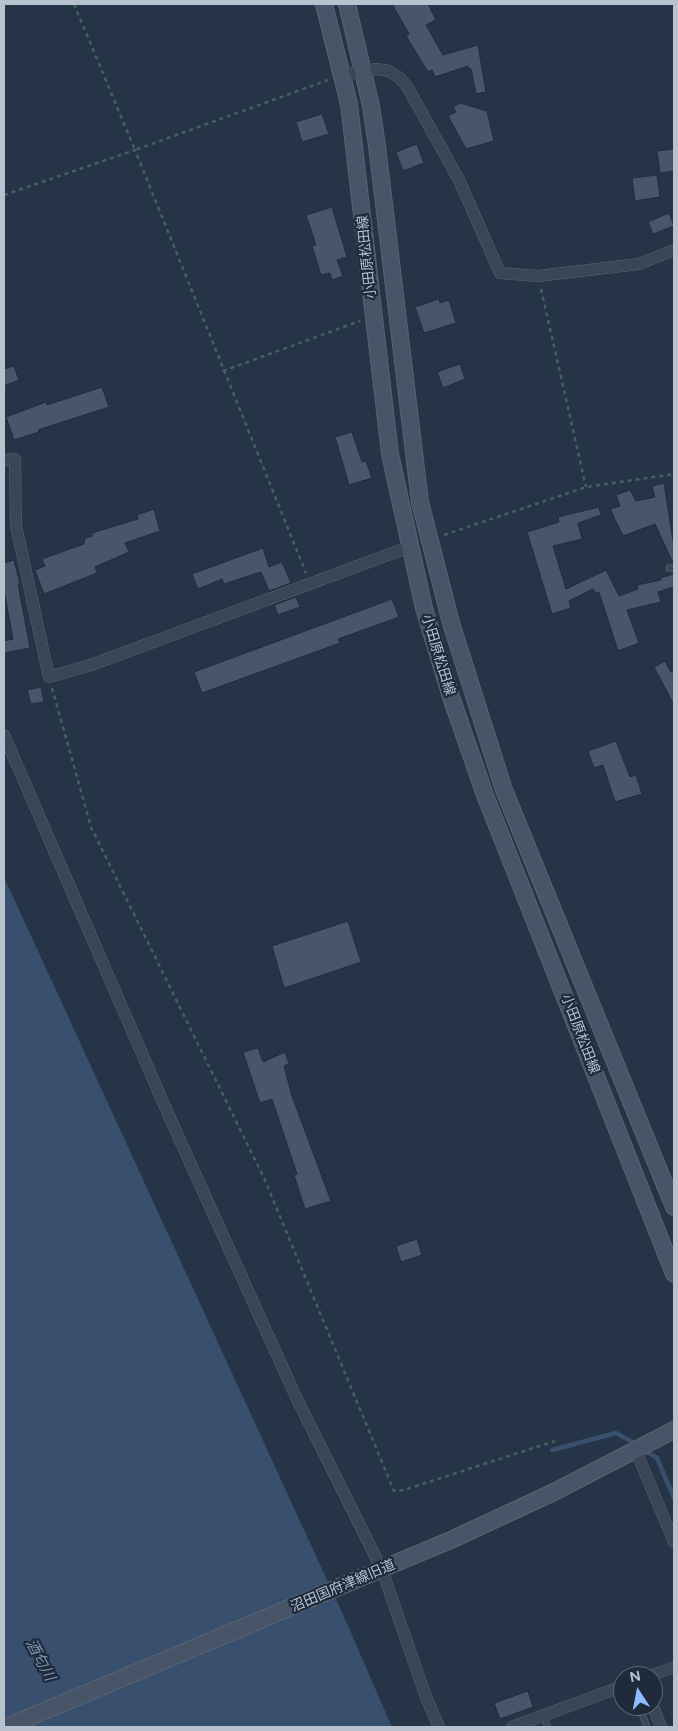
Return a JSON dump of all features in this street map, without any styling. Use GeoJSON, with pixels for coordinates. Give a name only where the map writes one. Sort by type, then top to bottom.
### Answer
{"type":"FeatureCollection","features":[{"type":"Feature","properties":{"kind":"main road","name":"小田原松田線"},"geometry":{"type":"LineString","coordinates":[[324,4],[349,104],[390,454],[424,608],[450,694],[485,795],[674,1274]]}},
{"type":"Feature","properties":{"kind":"main road","name":"小田原松田線"},"geometry":{"type":"LineString","coordinates":[[347,4],[363,71],[377,146],[413,455],[428,540],[451,623],[504,790],[674,1207]]}},
{"type":"Feature","properties":{"kind":"main road","name":"沼田国府津線旧道"},"geometry":{"type":"LineString","coordinates":[[6,1727],[382,1570],[546,1496],[674,1430]]}},
{"type":"Feature","properties":{"kind":"street"},"geometry":{"type":"LineString","coordinates":[[342,75],[363,71],[390,71],[400,78],[408,88],[459,180],[500,273],[538,276],[639,264],[674,250]]}},
{"type":"Feature","properties":{"kind":"street"},"geometry":{"type":"LineString","coordinates":[[4,460],[14,460],[16,526],[49,677],[91,665],[410,546]]}},
{"type":"Feature","properties":{"kind":"street"},"geometry":{"type":"LineString","coordinates":[[4,735],[169,1116],[284,1370],[382,1570],[426,1697],[439,1727]]}},
{"type":"Feature","properties":{"kind":"street"},"geometry":{"type":"LineString","coordinates":[[636,1451],[674,1542]]}},
{"type":"Feature","properties":{"kind":"street"},"geometry":{"type":"LineString","coordinates":[[512,1727],[613,1690]]}},
{"type":"Feature","properties":{"kind":"lane"},"geometry":{"type":"LineString","coordinates":[[543,1716],[548,1727]]}},
{"type":"Feature","properties":{"kind":"path"},"geometry":{"type":"LineString","coordinates":[[74,4],[135,150],[298,558],[311,584]]}},
{"type":"Feature","properties":{"kind":"path"},"geometry":{"type":"LineString","coordinates":[[4,195],[342,75]]}},
{"type":"Feature","properties":{"kind":"path"},"geometry":{"type":"LineString","coordinates":[[538,276],[586,487]]}},
{"type":"Feature","properties":{"kind":"path"},"geometry":{"type":"LineString","coordinates":[[224,371],[373,316]]}},
{"type":"Feature","properties":{"kind":"path"},"geometry":{"type":"LineString","coordinates":[[428,540],[586,487],[674,474]]}},
{"type":"Feature","properties":{"kind":"path"},"geometry":{"type":"LineString","coordinates":[[49,677],[91,827],[264,1178],[394,1491],[404,1490],[555,1441]]}},
{"type":"Feature","properties":{"kind":"water","name":"酒匂川"},"geometry":{"type":"Polygon","coordinates":[[[4,877],[345,1619],[392,1727],[4,1727],[4,877]]]}},
{"type":"Feature","properties":{"kind":"building"},"geometry":{"type":"Polygon","coordinates":[[[392,4],[428,4],[436,20],[426,25],[443,55],[478,45],[486,92],[476,94],[471,69],[468,66],[435,77],[432,70],[428,72],[406,36],[409,34],[392,4]]]}},
{"type":"Feature","properties":{"kind":"building"},"geometry":{"type":"Polygon","coordinates":[[[460,103],[487,111],[494,141],[466,149],[448,116],[456,112],[453,107],[460,103]]]}},
{"type":"Feature","properties":{"kind":"building"},"geometry":{"type":"Polygon","coordinates":[[[322,114],[329,134],[302,142],[296,122],[322,114]]]}},
{"type":"Feature","properties":{"kind":"building"},"geometry":{"type":"Polygon","coordinates":[[[417,144],[424,163],[403,171],[396,152],[417,144]]]}},
{"type":"Feature","properties":{"kind":"building"},"geometry":{"type":"Polygon","coordinates":[[[674,149],[674,171],[660,173],[657,151],[674,149]]]}},
{"type":"Feature","properties":{"kind":"building"},"geometry":{"type":"Polygon","coordinates":[[[657,175],[660,197],[635,201],[632,178],[657,175]]]}},
{"type":"Feature","properties":{"kind":"building"},"geometry":{"type":"Polygon","coordinates":[[[332,207],[347,257],[337,260],[343,276],[332,280],[330,273],[321,275],[312,246],[316,245],[306,215],[332,207]]]}},
{"type":"Feature","properties":{"kind":"building"},"geometry":{"type":"Polygon","coordinates":[[[669,213],[674,226],[653,234],[648,222],[669,213]]]}},
{"type":"Feature","properties":{"kind":"building"},"geometry":{"type":"Polygon","coordinates":[[[439,299],[440,303],[449,300],[456,323],[424,333],[415,307],[439,299]]]}},
{"type":"Feature","properties":{"kind":"building"},"geometry":{"type":"Polygon","coordinates":[[[460,364],[465,379],[443,388],[437,372],[460,364]]]}},
{"type":"Feature","properties":{"kind":"building"},"geometry":{"type":"Polygon","coordinates":[[[14,366],[19,380],[4,386],[4,369],[14,366]]]}},
{"type":"Feature","properties":{"kind":"building"},"geometry":{"type":"Polygon","coordinates":[[[102,387],[109,407],[38,430],[39,432],[14,440],[6,417],[46,402],[47,405],[102,387]]]}},
{"type":"Feature","properties":{"kind":"building"},"geometry":{"type":"Polygon","coordinates":[[[352,432],[362,462],[366,461],[372,478],[349,485],[335,437],[352,432]]]}},
{"type":"Feature","properties":{"kind":"building"},"geometry":{"type":"Polygon","coordinates":[[[664,483],[674,547],[673,563],[655,524],[623,536],[610,509],[620,506],[616,495],[630,490],[636,501],[655,497],[652,486],[664,483]]]}},
{"type":"Feature","properties":{"kind":"building"},"geometry":{"type":"Polygon","coordinates":[[[599,507],[601,515],[578,523],[582,539],[553,546],[566,589],[606,570],[619,596],[638,589],[637,585],[661,580],[660,578],[674,574],[674,587],[658,592],[661,602],[627,610],[639,643],[618,651],[599,592],[596,593],[593,589],[569,601],[571,608],[552,614],[527,532],[559,522],[558,517],[599,507]]]}},
{"type":"Feature","properties":{"kind":"building"},"geometry":{"type":"Polygon","coordinates":[[[154,509],[160,531],[125,543],[129,552],[95,567],[97,573],[44,594],[35,570],[45,566],[42,559],[84,544],[85,538],[92,536],[92,533],[138,519],[137,515],[154,509]]]}},
{"type":"Feature","properties":{"kind":"building"},"geometry":{"type":"Polygon","coordinates":[[[263,548],[269,567],[282,562],[291,583],[269,591],[261,572],[224,584],[222,579],[198,589],[192,574],[263,548]]]}},
{"type":"Feature","properties":{"kind":"building"},"geometry":{"type":"Polygon","coordinates":[[[14,560],[20,584],[18,584],[30,648],[4,653],[4,641],[13,639],[4,590],[4,563],[14,560]]]}},
{"type":"Feature","properties":{"kind":"building"},"geometry":{"type":"Polygon","coordinates":[[[296,597],[300,607],[278,615],[274,605],[296,597]]]}},
{"type":"Feature","properties":{"kind":"building"},"geometry":{"type":"Polygon","coordinates":[[[392,599],[399,617],[338,639],[340,643],[202,693],[194,672],[392,599]]]}},
{"type":"Feature","properties":{"kind":"building"},"geometry":{"type":"Polygon","coordinates":[[[665,661],[671,672],[674,670],[674,705],[654,667],[665,661]]]}},
{"type":"Feature","properties":{"kind":"building"},"geometry":{"type":"Polygon","coordinates":[[[41,687],[44,702],[31,704],[27,690],[41,687]]]}},
{"type":"Feature","properties":{"kind":"building"},"geometry":{"type":"Polygon","coordinates":[[[616,741],[630,777],[636,775],[642,794],[615,802],[603,765],[594,768],[588,751],[616,741]]]}},
{"type":"Feature","properties":{"kind":"building"},"geometry":{"type":"Polygon","coordinates":[[[348,921],[361,962],[284,988],[272,946],[348,921]]]}},
{"type":"Feature","properties":{"kind":"building"},"geometry":{"type":"Polygon","coordinates":[[[258,1048],[263,1062],[285,1052],[289,1064],[284,1066],[292,1096],[331,1201],[305,1209],[294,1175],[297,1174],[272,1099],[260,1103],[243,1052],[258,1048]]]}},
{"type":"Feature","properties":{"kind":"building"},"geometry":{"type":"Polygon","coordinates":[[[417,1239],[422,1255],[401,1262],[396,1246],[417,1239]]]}},
{"type":"Feature","properties":{"kind":"building"},"geometry":{"type":"Polygon","coordinates":[[[528,1691],[533,1707],[500,1719],[494,1703],[528,1691]]]}},
{"type":"Feature","properties":{"kind":"waterway"},"geometry":{"type":"LineString","coordinates":[[552,1450],[616,1433],[638,1445]]}},
{"type":"Feature","properties":{"kind":"waterway"},"geometry":{"type":"LineString","coordinates":[[644,1450],[657,1458],[674,1498]]}}]}
